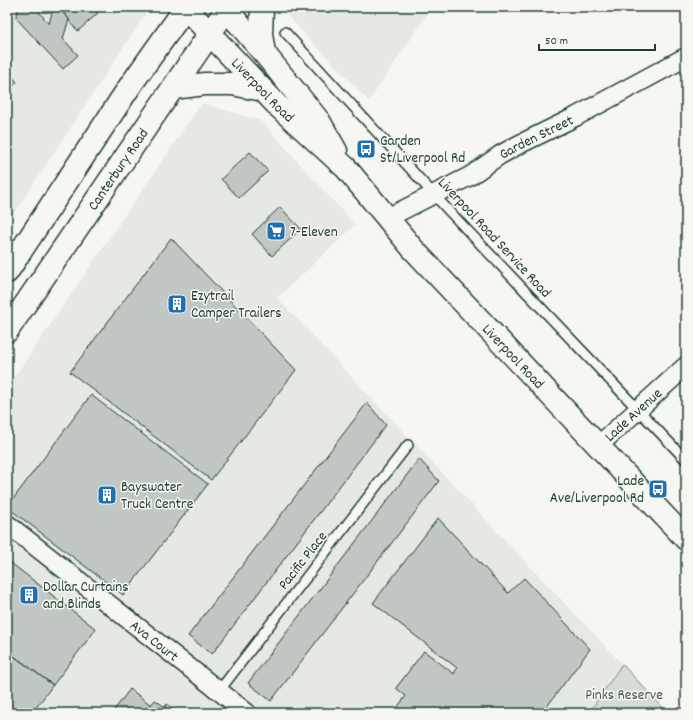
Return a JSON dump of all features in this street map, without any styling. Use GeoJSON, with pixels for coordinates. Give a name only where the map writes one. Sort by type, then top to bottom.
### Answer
{"type":"FeatureCollection","features":[{"type":"Feature","properties":{"kind":"main road"},"geometry":{"type":"LineString","coordinates":[[7,272],[130,86],[185,7]]}},
{"type":"Feature","properties":{"kind":"main road","name":"Liverpool Road"},"geometry":{"type":"LineString","coordinates":[[185,7],[278,106],[346,168],[413,249],[686,539]]}},
{"type":"Feature","properties":{"kind":"main road"},"geometry":{"type":"LineString","coordinates":[[262,7],[261,34],[264,53]]}},
{"type":"Feature","properties":{"kind":"main road","name":"Liverpool Road"},"geometry":{"type":"LineString","coordinates":[[226,8],[319,121],[346,168]]}},
{"type":"Feature","properties":{"kind":"main road","name":"Canterbury Road"},"geometry":{"type":"LineString","coordinates":[[7,331],[210,34],[226,8]]}},
{"type":"Feature","properties":{"kind":"main road"},"geometry":{"type":"LineString","coordinates":[[173,88],[205,84],[225,84],[264,90]]}},
{"type":"Feature","properties":{"kind":"street","name":"Garden Street"},"geometry":{"type":"LineString","coordinates":[[387,218],[470,176],[500,155],[518,145],[575,117],[686,57]]}},
{"type":"Feature","properties":{"kind":"street","name":"Lade Avenue"},"geometry":{"type":"LineString","coordinates":[[598,446],[686,366]]}},
{"type":"Feature","properties":{"kind":"street","name":"Ava Court"},"geometry":{"type":"LineString","coordinates":[[7,524],[247,713]]}},
{"type":"Feature","properties":{"kind":"lane","name":"Liverpool Road Service Road"},"geometry":{"type":"LineString","coordinates":[[285,32],[434,194],[686,460]]}},
{"type":"Feature","properties":{"kind":"lane","name":"Pacific Place"},"geometry":{"type":"LineString","coordinates":[[219,691],[408,445]]}},
{"type":"Feature","properties":{"kind":"shaded area"},"geometry":{"type":"Polygon","coordinates":[[[7,7],[140,7],[146,13],[7,224],[7,7]]]}},
{"type":"Feature","properties":{"kind":"shaded area"},"geometry":{"type":"Polygon","coordinates":[[[279,7],[432,7],[369,101],[279,7]]]}},
{"type":"Feature","properties":{"kind":"shaded area"},"geometry":{"type":"Polygon","coordinates":[[[202,103],[261,121],[355,225],[277,298],[622,664],[589,713],[7,713],[7,388],[202,103]]]}},
{"type":"Feature","properties":{"kind":"green space","name":"Pinks Reserve"},"geometry":{"type":"Polygon","coordinates":[[[622,664],[668,713],[589,713],[622,664]]]}},
{"type":"Feature","properties":{"kind":"building"},"geometry":{"type":"Polygon","coordinates":[[[19,7],[40,7],[39,12],[49,24],[53,9],[52,7],[58,7],[69,19],[63,39],[78,55],[63,69],[16,18],[19,7]]]}},
{"type":"Feature","properties":{"kind":"building"},"geometry":{"type":"Polygon","coordinates":[[[58,7],[93,7],[98,13],[78,31],[58,7]]]}},
{"type":"Feature","properties":{"kind":"building"},"geometry":{"type":"Polygon","coordinates":[[[7,71],[17,82],[9,90],[7,88],[7,71]]]}},
{"type":"Feature","properties":{"kind":"building"},"geometry":{"type":"Polygon","coordinates":[[[250,152],[268,171],[239,198],[221,179],[250,152]]]}},
{"type":"Feature","properties":{"kind":"building","name":"7-Eleven"},"geometry":{"type":"Polygon","coordinates":[[[280,207],[301,229],[272,256],[252,234],[280,207]]]}},
{"type":"Feature","properties":{"kind":"building","name":"Ezytrail Camper Trailers"},"geometry":{"type":"Polygon","coordinates":[[[171,238],[296,370],[211,480],[70,372],[171,238]]]}},
{"type":"Feature","properties":{"kind":"building","name":"Bayswater Truck Centre"},"geometry":{"type":"Polygon","coordinates":[[[91,395],[208,484],[123,595],[7,507],[91,395]]]}},
{"type":"Feature","properties":{"kind":"building"},"geometry":{"type":"Polygon","coordinates":[[[367,403],[386,425],[212,654],[188,636],[367,403]]]}},
{"type":"Feature","properties":{"kind":"building"},"geometry":{"type":"Polygon","coordinates":[[[419,459],[439,481],[271,701],[248,683],[419,459]]]}},
{"type":"Feature","properties":{"kind":"building"},"geometry":{"type":"Polygon","coordinates":[[[438,518],[508,593],[524,578],[590,649],[542,713],[393,713],[406,696],[396,688],[424,651],[454,674],[457,668],[373,603],[438,518]]]}},
{"type":"Feature","properties":{"kind":"building","name":"Dollar Curtains and Blinds"},"geometry":{"type":"Polygon","coordinates":[[[7,560],[96,629],[53,685],[7,651],[7,560]]]}},
{"type":"Feature","properties":{"kind":"building"},"geometry":{"type":"Polygon","coordinates":[[[7,651],[53,685],[32,713],[7,713],[7,651]]]}},
{"type":"Feature","properties":{"kind":"building"},"geometry":{"type":"Polygon","coordinates":[[[130,689],[151,705],[155,700],[165,707],[167,704],[179,713],[112,713],[130,689]]]}},
{"type":"Feature","properties":{"kind":"place","name":"Garden St/Liverpool Rd"},"geometry":{"type":"Point","coordinates":[366,149]}},
{"type":"Feature","properties":{"kind":"place","name":"7-Eleven"},"geometry":{"type":"Point","coordinates":[276,231]}},
{"type":"Feature","properties":{"kind":"place","name":"Ezytrail Camper Trailers"},"geometry":{"type":"Point","coordinates":[177,304]}},
{"type":"Feature","properties":{"kind":"place","name":"Lade Ave/Liverpool Rd"},"geometry":{"type":"Point","coordinates":[658,489]}},
{"type":"Feature","properties":{"kind":"place","name":"Bayswater Truck Centre"},"geometry":{"type":"Point","coordinates":[107,495]}},
{"type":"Feature","properties":{"kind":"place","name":"Dollar Curtains and Blinds"},"geometry":{"type":"Point","coordinates":[29,595]}}]}
